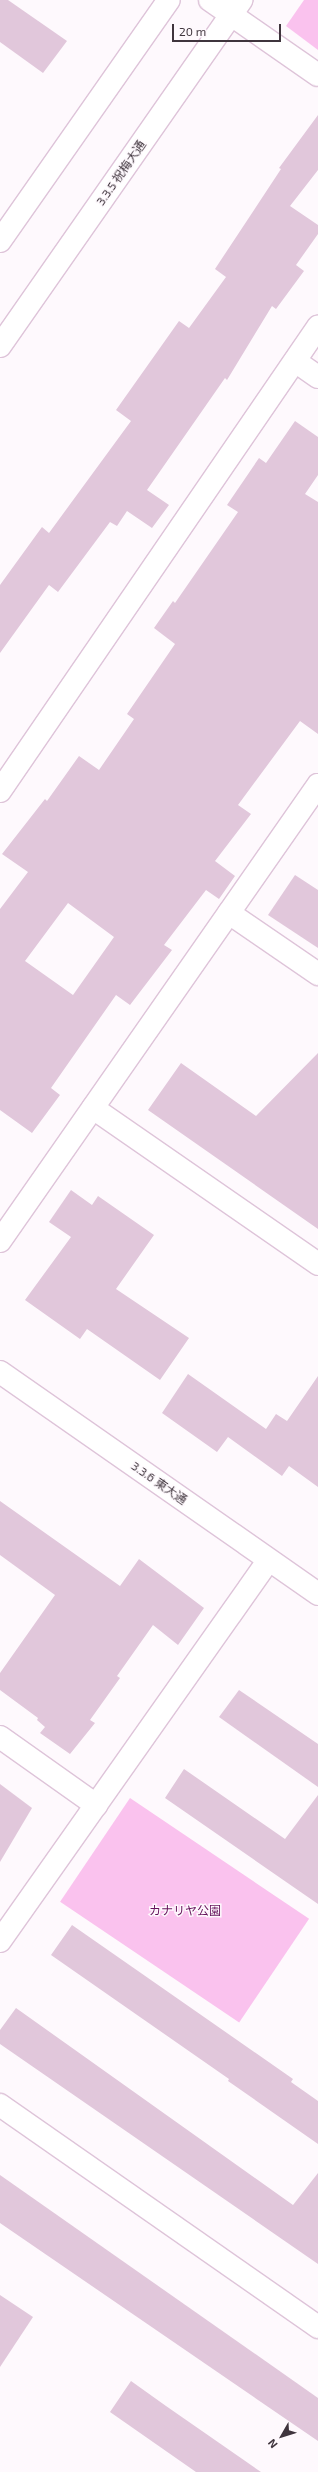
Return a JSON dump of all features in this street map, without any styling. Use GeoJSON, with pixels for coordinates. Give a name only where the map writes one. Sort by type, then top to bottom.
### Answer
{"type":"FeatureCollection","features":[{"type":"Feature","properties":{"kind":"street"},"geometry":{"type":"LineString","coordinates":[[0,241],[169,0]]}},
{"type":"Feature","properties":{"kind":"street"},"geometry":{"type":"LineString","coordinates":[[210,0],[236,7],[318,75]]}},
{"type":"Feature","properties":{"kind":"street","name":"3.3.5 祝梅大通"},"geometry":{"type":"LineString","coordinates":[[0,346],[236,7]]}},
{"type":"Feature","properties":{"kind":"street"},"geometry":{"type":"LineString","coordinates":[[0,790],[318,327]]}},
{"type":"Feature","properties":{"kind":"street"},"geometry":{"type":"LineString","coordinates":[[295,361],[318,377]]}},
{"type":"Feature","properties":{"kind":"street"},"geometry":{"type":"LineString","coordinates":[[0,1241],[318,785]]}},
{"type":"Feature","properties":{"kind":"street"},"geometry":{"type":"LineString","coordinates":[[229,913],[318,974]]}},
{"type":"Feature","properties":{"kind":"street"},"geometry":{"type":"LineString","coordinates":[[93,1108],[318,1264]]}},
{"type":"Feature","properties":{"kind":"street","name":"3.3.6 東大通"},"geometry":{"type":"LineString","coordinates":[[0,1372],[318,1594]]}},
{"type":"Feature","properties":{"kind":"street"},"geometry":{"type":"LineString","coordinates":[[0,1941],[269,1560]]}},
{"type":"Feature","properties":{"kind":"street"},"geometry":{"type":"LineString","coordinates":[[0,1737],[96,1805]]}},
{"type":"Feature","properties":{"kind":"street"},"geometry":{"type":"LineString","coordinates":[[0,2104],[318,2327]]}},
{"type":"Feature","properties":{"kind":"green space"},"geometry":{"type":"Polygon","coordinates":[[[304,0],[318,0],[318,50],[286,26],[304,0]]]}},
{"type":"Feature","properties":{"kind":"green space","name":"カナリヤ公園"},"geometry":{"type":"Polygon","coordinates":[[[130,1798],[309,1919],[239,2022],[60,1902],[130,1798]]]}},
{"type":"Feature","properties":{"kind":"building"},"geometry":{"type":"Polygon","coordinates":[[[0,0],[8,0],[67,41],[43,73],[0,42],[0,0]]]}},
{"type":"Feature","properties":{"kind":"building"},"geometry":{"type":"Polygon","coordinates":[[[318,115],[318,170],[290,206],[318,225],[318,234],[296,265],[304,271],[276,309],[272,306],[227,380],[225,378],[147,490],[169,505],[152,528],[127,511],[117,526],[110,522],[58,592],[49,585],[0,653],[0,585],[42,527],[49,533],[131,421],[116,410],[179,321],[189,328],[226,277],[215,269],[281,169],[279,168],[318,115]]]}},
{"type":"Feature","properties":{"kind":"building"},"geometry":{"type":"Polygon","coordinates":[[[295,421],[318,437],[318,475],[305,494],[318,502],[318,734],[300,721],[238,805],[251,814],[215,861],[235,876],[219,899],[206,890],[164,945],[172,950],[130,1005],[116,995],[51,1088],[60,1095],[32,1133],[0,1110],[0,909],[28,872],[2,854],[45,799],[47,801],[79,756],[99,770],[134,719],[127,714],[175,644],[154,628],[173,601],[175,603],[238,512],[227,505],[259,458],[266,463],[295,421]],[[68,903],[25,961],[73,995],[114,937],[68,903]]]}},
{"type":"Feature","properties":{"kind":"building"},"geometry":{"type":"Polygon","coordinates":[[[295,875],[318,890],[318,948],[268,915],[295,875]]]}},
{"type":"Feature","properties":{"kind":"building"},"geometry":{"type":"Polygon","coordinates":[[[318,1053],[318,1229],[148,1110],[181,1063],[256,1116],[318,1053]]]}},
{"type":"Feature","properties":{"kind":"building"},"geometry":{"type":"Polygon","coordinates":[[[71,1190],[92,1205],[98,1196],[154,1235],[116,1289],[189,1338],[160,1380],[87,1329],[80,1339],[25,1300],[71,1237],[49,1222],[71,1190]]]}},
{"type":"Feature","properties":{"kind":"building"},"geometry":{"type":"Polygon","coordinates":[[[188,1374],[266,1429],[276,1414],[287,1421],[318,1376],[318,1487],[289,1466],[282,1476],[228,1437],[217,1452],[162,1413],[188,1374]]]}},
{"type":"Feature","properties":{"kind":"building"},"geometry":{"type":"Polygon","coordinates":[[[0,1501],[120,1586],[139,1559],[204,1608],[178,1645],[153,1625],[117,1676],[120,1678],[90,1720],[95,1723],[70,1754],[40,1733],[45,1727],[37,1720],[38,1718],[0,1690],[0,1673],[55,1595],[0,1555],[0,1501]]]}},
{"type":"Feature","properties":{"kind":"building"},"geometry":{"type":"Polygon","coordinates":[[[239,1690],[318,1744],[318,1787],[219,1717],[239,1690]]]}},
{"type":"Feature","properties":{"kind":"building"},"geometry":{"type":"Polygon","coordinates":[[[184,1769],[285,1839],[318,1795],[318,1904],[165,1798],[184,1769]]]}},
{"type":"Feature","properties":{"kind":"building"},"geometry":{"type":"Polygon","coordinates":[[[0,1784],[32,1808],[0,1862],[0,1784]]]}},
{"type":"Feature","properties":{"kind":"building"},"geometry":{"type":"Polygon","coordinates":[[[72,1925],[293,2079],[291,2082],[318,2101],[318,2144],[228,2081],[229,2079],[51,1955],[72,1925]]]}},
{"type":"Feature","properties":{"kind":"building"},"geometry":{"type":"Polygon","coordinates":[[[16,2008],[293,2205],[318,2173],[318,2264],[0,2044],[0,2030],[16,2008]]]}},
{"type":"Feature","properties":{"kind":"building"},"geometry":{"type":"Polygon","coordinates":[[[0,2175],[318,2398],[318,2441],[0,2223],[0,2175]]]}},
{"type":"Feature","properties":{"kind":"building"},"geometry":{"type":"Polygon","coordinates":[[[0,2295],[33,2317],[0,2367],[0,2295]]]}},
{"type":"Feature","properties":{"kind":"building"},"geometry":{"type":"Polygon","coordinates":[[[131,2381],[261,2472],[196,2472],[110,2412],[131,2381]]]}}]}
